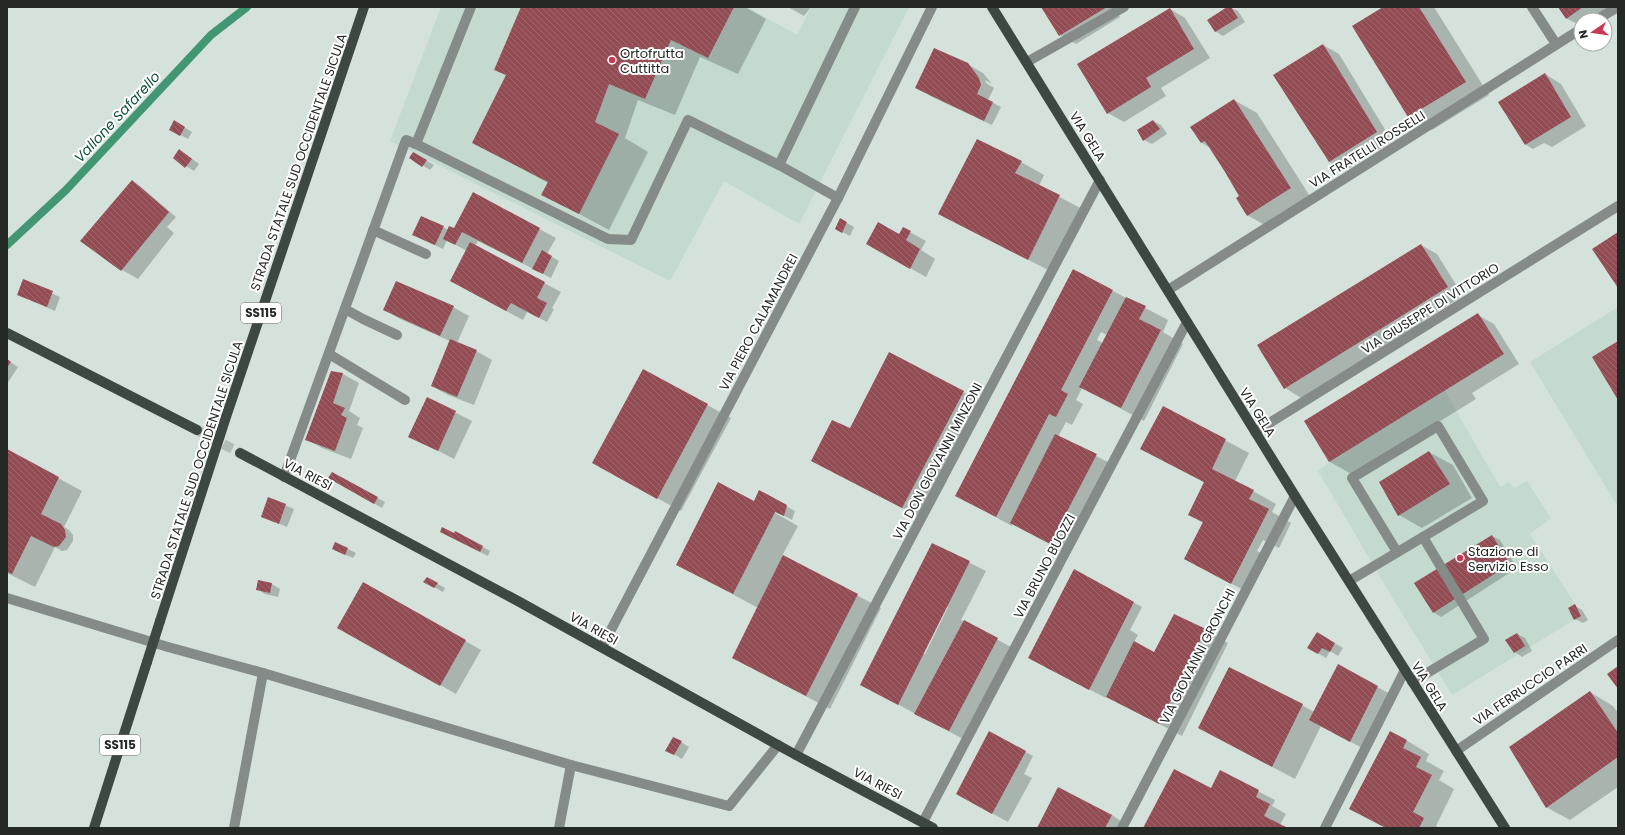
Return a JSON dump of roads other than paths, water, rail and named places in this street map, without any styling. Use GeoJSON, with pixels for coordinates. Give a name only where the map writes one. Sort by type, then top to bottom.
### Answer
{"type":"FeatureCollection","features":[{"type":"Feature","properties":{"kind":"main road","name":"STRADA STATALE SUD OCCIDENTALE SICULA"},"geometry":{"type":"LineString","coordinates":[[94,828],[226,417],[364,7]]}},
{"type":"Feature","properties":{"kind":"main road","name":"VIA GELA"},"geometry":{"type":"LineString","coordinates":[[992,7],[1255,432],[1505,828]]}},
{"type":"Feature","properties":{"kind":"main road"},"geometry":{"type":"LineString","coordinates":[[7,333],[197,430]]}},
{"type":"Feature","properties":{"kind":"main road","name":"VIA RIESI"},"geometry":{"type":"LineString","coordinates":[[240,453],[509,596],[796,755],[933,828]]}},
{"type":"Feature","properties":{"kind":"street"},"geometry":{"type":"LineString","coordinates":[[416,144],[471,7]]}},
{"type":"Feature","properties":{"kind":"street"},"geometry":{"type":"LineString","coordinates":[[779,165],[855,7]]}},
{"type":"Feature","properties":{"kind":"street","name":"VIA PIERO CALAMANDREI"},"geometry":{"type":"LineString","coordinates":[[602,647],[838,198],[932,7]]}},
{"type":"Feature","properties":{"kind":"street"},"geometry":{"type":"LineString","coordinates":[[1027,62],[1124,7]]}},
{"type":"Feature","properties":{"kind":"street"},"geometry":{"type":"LineString","coordinates":[[1532,7],[1556,44]]}},
{"type":"Feature","properties":{"kind":"street","name":"VIA FRATELLI ROSSELLI"},"geometry":{"type":"LineString","coordinates":[[1168,290],[1573,34]]}},
{"type":"Feature","properties":{"kind":"street"},"geometry":{"type":"LineString","coordinates":[[284,477],[406,140],[608,239],[631,240],[688,120],[779,165],[838,198]]}},
{"type":"Feature","properties":{"kind":"street","name":"VIA DON GIOVANNI MINZONI"},"geometry":{"type":"LineString","coordinates":[[796,755],[1100,180]]}},
{"type":"Feature","properties":{"kind":"street","name":"VIA GIUSEPPE DI VITTORIO"},"geometry":{"type":"LineString","coordinates":[[1255,432],[1618,206]]}},
{"type":"Feature","properties":{"kind":"street"},"geometry":{"type":"LineString","coordinates":[[373,230],[426,254]]}},
{"type":"Feature","properties":{"kind":"street"},"geometry":{"type":"LineString","coordinates":[[345,308],[363,319],[397,335]]}},
{"type":"Feature","properties":{"kind":"street","name":"VIA BRUNO BUOZZI"},"geometry":{"type":"LineString","coordinates":[[923,822],[1187,322]]}},
{"type":"Feature","properties":{"kind":"street"},"geometry":{"type":"LineString","coordinates":[[329,354],[405,400]]}},
{"type":"Feature","properties":{"kind":"street"},"geometry":{"type":"LineString","coordinates":[[1349,581],[1483,501],[1438,426],[1352,478],[1397,552]]}},
{"type":"Feature","properties":{"kind":"street","name":"VIA GIOVANNI GRONCHI"},"geometry":{"type":"LineString","coordinates":[[1122,828],[1295,496]]}},
{"type":"Feature","properties":{"kind":"street"},"geometry":{"type":"LineString","coordinates":[[1412,682],[1484,639],[1423,537]]}},
{"type":"Feature","properties":{"kind":"street"},"geometry":{"type":"LineString","coordinates":[[7,598],[168,647],[262,673],[572,765],[729,806],[778,744]]}},
{"type":"Feature","properties":{"kind":"street","name":"VIA FERRUCCIO PARRI"},"geometry":{"type":"LineString","coordinates":[[1456,751],[1618,640]]}},
{"type":"Feature","properties":{"kind":"street"},"geometry":{"type":"LineString","coordinates":[[1325,828],[1405,670]]}},
{"type":"Feature","properties":{"kind":"street"},"geometry":{"type":"LineString","coordinates":[[234,828],[262,673]]}},
{"type":"Feature","properties":{"kind":"street"},"geometry":{"type":"LineString","coordinates":[[559,828],[572,765]]}},
{"type":"Feature","properties":{"kind":"waterway","name":"Vallone Safarello"},"geometry":{"type":"LineString","coordinates":[[7,245],[66,190],[211,35],[247,7]]}},
{"type":"Feature","properties":{"kind":"tunnel"},"geometry":{"type":"LineString","coordinates":[[197,430],[240,453]]}},
{"type":"Feature","properties":{"kind":"place","name":"Ortofrutta Cuttitta"},"geometry":{"type":"Point","coordinates":[612,60]}},
{"type":"Feature","properties":{"kind":"place","name":"Stazione di Servizio Esso"},"geometry":{"type":"Point","coordinates":[1460,558]}}]}
